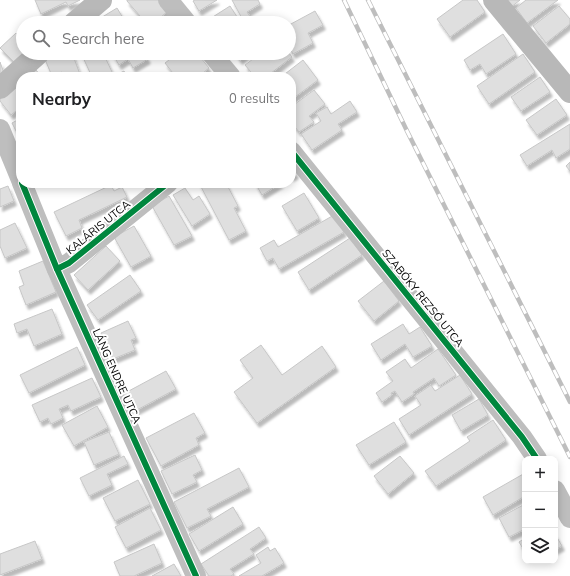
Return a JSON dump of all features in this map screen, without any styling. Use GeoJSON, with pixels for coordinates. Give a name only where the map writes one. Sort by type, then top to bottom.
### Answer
{"type":"FeatureCollection","features":[{"type":"Feature","properties":{"kind":"main road"},"geometry":{"type":"LineString","coordinates":[[82,16],[101,0]]}},
{"type":"Feature","properties":{"kind":"main road"},"geometry":{"type":"LineString","coordinates":[[494,0],[570,92]]}},
{"type":"Feature","properties":{"kind":"main road"},"geometry":{"type":"LineString","coordinates":[[18,72],[31,60]]}},
{"type":"Feature","properties":{"kind":"main road"},"geometry":{"type":"LineString","coordinates":[[0,88],[16,74]]}},
{"type":"Feature","properties":{"kind":"street"},"geometry":{"type":"LineString","coordinates":[[168,0],[181,16]]}},
{"type":"Feature","properties":{"kind":"street"},"geometry":{"type":"LineString","coordinates":[[217,60],[227,72]]}},
{"type":"Feature","properties":{"kind":"street"},"geometry":{"type":"LineString","coordinates":[[0,129],[16,168]]}},
{"type":"Feature","properties":{"kind":"street","name":"SZABÓKY REZSŐ UTCA"},"geometry":{"type":"LineString","coordinates":[[296,157],[522,436],[535,456]]}},
{"type":"Feature","properties":{"kind":"street","name":"LÁNG ENDRE UTCA"},"geometry":{"type":"LineString","coordinates":[[24,188],[58,269],[196,576]]}},
{"type":"Feature","properties":{"kind":"street","name":"KALÁRIS UTCA"},"geometry":{"type":"LineString","coordinates":[[58,269],[69,262],[162,188]]}},
{"type":"Feature","properties":{"kind":"street"},"geometry":{"type":"LineString","coordinates":[[556,492],[570,518]]}},
{"type":"Feature","properties":{"kind":"building"},"geometry":{"type":"Polygon","coordinates":[[[35,0],[80,0],[68,6],[66,2],[41,14],[35,0]]]}},
{"type":"Feature","properties":{"kind":"building"},"geometry":{"type":"Polygon","coordinates":[[[159,0],[168,11],[162,16],[140,16],[127,1],[159,0]]]}},
{"type":"Feature","properties":{"kind":"building"},"geometry":{"type":"Polygon","coordinates":[[[217,0],[199,11],[193,1],[217,0]]]}},
{"type":"Feature","properties":{"kind":"building"},"geometry":{"type":"Polygon","coordinates":[[[232,0],[258,0],[260,4],[247,12],[250,16],[241,16],[232,0]]]}},
{"type":"Feature","properties":{"kind":"building"},"geometry":{"type":"Polygon","coordinates":[[[463,0],[477,0],[485,12],[450,37],[437,19],[463,0]]]}},
{"type":"Feature","properties":{"kind":"building"},"geometry":{"type":"Polygon","coordinates":[[[503,0],[520,0],[510,8],[503,0]]]}},
{"type":"Feature","properties":{"kind":"building"},"geometry":{"type":"Polygon","coordinates":[[[526,0],[558,0],[527,23],[516,8],[526,0]]]}},
{"type":"Feature","properties":{"kind":"building"},"geometry":{"type":"Polygon","coordinates":[[[230,6],[236,16],[214,16],[230,6]]]}},
{"type":"Feature","properties":{"kind":"building"},"geometry":{"type":"Polygon","coordinates":[[[559,6],[570,19],[570,24],[546,43],[533,26],[559,6]]]}},
{"type":"Feature","properties":{"kind":"building"},"geometry":{"type":"Polygon","coordinates":[[[117,8],[122,16],[104,16],[117,8]]]}},
{"type":"Feature","properties":{"kind":"building"},"geometry":{"type":"Polygon","coordinates":[[[315,11],[323,25],[308,33],[313,43],[296,52],[296,21],[315,11]]]}},
{"type":"Feature","properties":{"kind":"building"},"geometry":{"type":"Polygon","coordinates":[[[16,33],[16,60],[14,62],[0,48],[16,33]]]}},
{"type":"Feature","properties":{"kind":"building"},"geometry":{"type":"Polygon","coordinates":[[[503,34],[516,54],[486,74],[480,64],[470,70],[464,60],[503,34]]]}},
{"type":"Feature","properties":{"kind":"building"},"geometry":{"type":"Polygon","coordinates":[[[523,54],[535,72],[489,104],[477,86],[523,54]]]}},
{"type":"Feature","properties":{"kind":"building"},"geometry":{"type":"Polygon","coordinates":[[[45,60],[75,60],[79,72],[62,72],[50,72],[45,60]]]}},
{"type":"Feature","properties":{"kind":"building"},"geometry":{"type":"Polygon","coordinates":[[[84,60],[106,60],[112,72],[90,72],[84,60]]]}},
{"type":"Feature","properties":{"kind":"building"},"geometry":{"type":"Polygon","coordinates":[[[116,60],[126,60],[119,65],[116,60]]]}},
{"type":"Feature","properties":{"kind":"building"},"geometry":{"type":"Polygon","coordinates":[[[129,60],[146,60],[133,68],[129,60]]]}},
{"type":"Feature","properties":{"kind":"building"},"geometry":{"type":"Polygon","coordinates":[[[169,60],[203,60],[209,68],[204,72],[172,72],[165,63],[169,60]]]}},
{"type":"Feature","properties":{"kind":"building"},"geometry":{"type":"Polygon","coordinates":[[[252,60],[288,60],[272,72],[251,72],[245,65],[252,60]]]}},
{"type":"Feature","properties":{"kind":"building"},"geometry":{"type":"Polygon","coordinates":[[[303,60],[318,80],[296,96],[296,72],[287,72],[303,60]]]}},
{"type":"Feature","properties":{"kind":"building"},"geometry":{"type":"Polygon","coordinates":[[[0,62],[4,73],[0,74],[0,62]]]}},
{"type":"Feature","properties":{"kind":"building"},"geometry":{"type":"Polygon","coordinates":[[[540,77],[550,92],[521,111],[511,97],[540,77]]]}},
{"type":"Feature","properties":{"kind":"building"},"geometry":{"type":"Polygon","coordinates":[[[16,84],[16,111],[11,115],[0,101],[0,97],[16,84]]]}},
{"type":"Feature","properties":{"kind":"building"},"geometry":{"type":"Polygon","coordinates":[[[314,90],[325,104],[309,116],[314,122],[299,132],[296,128],[296,103],[314,90]]]}},
{"type":"Feature","properties":{"kind":"building"},"geometry":{"type":"Polygon","coordinates":[[[556,99],[567,115],[537,135],[526,120],[556,99]]]}},
{"type":"Feature","properties":{"kind":"building"},"geometry":{"type":"Polygon","coordinates":[[[350,101],[357,112],[338,124],[342,130],[312,150],[301,134],[321,121],[316,113],[327,107],[331,114],[350,101]]]}},
{"type":"Feature","properties":{"kind":"building"},"geometry":{"type":"Polygon","coordinates":[[[16,121],[16,131],[12,123],[16,121]]]}},
{"type":"Feature","properties":{"kind":"building"},"geometry":{"type":"Polygon","coordinates":[[[570,124],[570,149],[556,158],[552,150],[527,166],[520,155],[570,124]]]}},
{"type":"Feature","properties":{"kind":"building"},"geometry":{"type":"Polygon","coordinates":[[[570,162],[570,171],[566,166],[570,162]]]}},
{"type":"Feature","properties":{"kind":"building"},"geometry":{"type":"Polygon","coordinates":[[[8,186],[14,201],[0,207],[0,189],[8,186]]]}},
{"type":"Feature","properties":{"kind":"building"},"geometry":{"type":"Polygon","coordinates":[[[105,188],[112,188],[114,191],[122,188],[127,197],[79,220],[82,228],[66,236],[54,212],[105,188]]]}},
{"type":"Feature","properties":{"kind":"building"},"geometry":{"type":"Polygon","coordinates":[[[185,188],[193,200],[199,196],[210,214],[192,226],[173,195],[185,188]]]}},
{"type":"Feature","properties":{"kind":"building"},"geometry":{"type":"Polygon","coordinates":[[[202,188],[229,188],[238,206],[234,208],[246,231],[229,240],[202,188]]]}},
{"type":"Feature","properties":{"kind":"building"},"geometry":{"type":"Polygon","coordinates":[[[258,188],[273,188],[262,195],[258,188]]]}},
{"type":"Feature","properties":{"kind":"building"},"geometry":{"type":"Polygon","coordinates":[[[304,193],[319,218],[297,231],[282,206],[304,193]]]}},
{"type":"Feature","properties":{"kind":"building"},"geometry":{"type":"Polygon","coordinates":[[[169,196],[192,236],[174,245],[152,206],[169,196]]]}},
{"type":"Feature","properties":{"kind":"building"},"geometry":{"type":"Polygon","coordinates":[[[334,215],[344,232],[279,269],[273,258],[267,261],[260,248],[274,240],[278,247],[334,215]]]}},
{"type":"Feature","properties":{"kind":"building"},"geometry":{"type":"Polygon","coordinates":[[[15,223],[27,248],[5,258],[0,246],[0,230],[15,223]]]}},
{"type":"Feature","properties":{"kind":"building"},"geometry":{"type":"Polygon","coordinates":[[[134,226],[151,256],[131,267],[114,237],[134,226]]]}},
{"type":"Feature","properties":{"kind":"building"},"geometry":{"type":"Polygon","coordinates":[[[350,238],[362,255],[309,290],[298,272],[350,238]]]}},
{"type":"Feature","properties":{"kind":"building"},"geometry":{"type":"Polygon","coordinates":[[[106,246],[120,261],[88,290],[74,275],[106,246]]]}},
{"type":"Feature","properties":{"kind":"building"},"geometry":{"type":"Polygon","coordinates":[[[43,261],[56,292],[26,305],[19,287],[24,285],[19,271],[43,261]]]}},
{"type":"Feature","properties":{"kind":"building"},"geometry":{"type":"Polygon","coordinates":[[[130,275],[141,291],[98,320],[87,305],[130,275]]]}},
{"type":"Feature","properties":{"kind":"building"},"geometry":{"type":"Polygon","coordinates":[[[384,281],[399,301],[374,321],[358,301],[384,281]]]}},
{"type":"Feature","properties":{"kind":"building"},"geometry":{"type":"Polygon","coordinates":[[[52,309],[62,334],[34,346],[27,329],[17,333],[14,324],[52,309]]]}},
{"type":"Feature","properties":{"kind":"building"},"geometry":{"type":"Polygon","coordinates":[[[128,321],[136,338],[131,340],[135,350],[113,359],[101,333],[128,321]]]}},
{"type":"Feature","properties":{"kind":"building"},"geometry":{"type":"Polygon","coordinates":[[[403,324],[409,334],[420,327],[432,346],[413,357],[405,344],[381,360],[371,344],[403,324]]]}},
{"type":"Feature","properties":{"kind":"building"},"geometry":{"type":"Polygon","coordinates":[[[261,345],[282,375],[322,346],[336,367],[257,423],[234,392],[253,378],[240,360],[261,345]]]}},
{"type":"Feature","properties":{"kind":"building"},"geometry":{"type":"Polygon","coordinates":[[[77,347],[85,365],[29,393],[20,375],[77,347]]]}},
{"type":"Feature","properties":{"kind":"building"},"geometry":{"type":"Polygon","coordinates":[[[438,349],[456,375],[439,386],[434,378],[413,392],[414,394],[402,402],[395,391],[382,402],[376,393],[393,381],[386,372],[405,359],[411,368],[438,349]]]}},
{"type":"Feature","properties":{"kind":"building"},"geometry":{"type":"Polygon","coordinates":[[[166,371],[176,389],[135,411],[125,393],[166,371]]]}},
{"type":"Feature","properties":{"kind":"building"},"geometry":{"type":"Polygon","coordinates":[[[460,375],[472,394],[409,435],[399,419],[421,405],[415,396],[431,385],[435,391],[460,375]]]}},
{"type":"Feature","properties":{"kind":"building"},"geometry":{"type":"Polygon","coordinates":[[[92,378],[101,397],[71,411],[68,405],[59,409],[63,418],[51,424],[48,418],[40,422],[32,405],[92,378]]]}},
{"type":"Feature","properties":{"kind":"building"},"geometry":{"type":"Polygon","coordinates":[[[479,399],[488,415],[461,431],[452,415],[479,399]]]}},
{"type":"Feature","properties":{"kind":"building"},"geometry":{"type":"Polygon","coordinates":[[[97,406],[108,427],[74,446],[62,425],[97,406]]]}},
{"type":"Feature","properties":{"kind":"building"},"geometry":{"type":"Polygon","coordinates":[[[194,413],[205,433],[196,438],[199,445],[161,466],[146,438],[194,413]]]}},
{"type":"Feature","properties":{"kind":"building"},"geometry":{"type":"Polygon","coordinates":[[[493,420],[506,440],[436,486],[425,471],[470,441],[467,437],[493,420]]]}},
{"type":"Feature","properties":{"kind":"building"},"geometry":{"type":"Polygon","coordinates":[[[394,422],[406,442],[369,465],[356,445],[394,422]]]}},
{"type":"Feature","properties":{"kind":"building"},"geometry":{"type":"Polygon","coordinates":[[[109,432],[119,454],[94,465],[84,442],[109,432]]]}},
{"type":"Feature","properties":{"kind":"building"},"geometry":{"type":"Polygon","coordinates":[[[195,455],[202,470],[193,475],[197,482],[172,494],[161,471],[195,455]]]}},
{"type":"Feature","properties":{"kind":"building"},"geometry":{"type":"Polygon","coordinates":[[[124,456],[128,464],[107,474],[112,485],[89,496],[80,478],[124,456]]]}},
{"type":"Feature","properties":{"kind":"building"},"geometry":{"type":"Polygon","coordinates":[[[400,456],[414,473],[388,494],[374,476],[400,456]]]}},
{"type":"Feature","properties":{"kind":"building"},"geometry":{"type":"Polygon","coordinates":[[[239,468],[249,487],[207,509],[211,516],[187,528],[174,502],[239,468]]]}},
{"type":"Feature","properties":{"kind":"building"},"geometry":{"type":"Polygon","coordinates":[[[522,475],[522,498],[493,515],[483,497],[522,475]]]}},
{"type":"Feature","properties":{"kind":"building"},"geometry":{"type":"Polygon","coordinates":[[[138,480],[150,504],[115,521],[103,498],[138,480]]]}},
{"type":"Feature","properties":{"kind":"building"},"geometry":{"type":"Polygon","coordinates":[[[522,506],[522,530],[509,537],[499,518],[522,506]]]}},
{"type":"Feature","properties":{"kind":"building"},"geometry":{"type":"Polygon","coordinates":[[[233,507],[243,524],[199,551],[189,534],[233,507]]]}},
{"type":"Feature","properties":{"kind":"building"},"geometry":{"type":"Polygon","coordinates":[[[150,508],[161,530],[126,548],[115,527],[150,508]]]}},
{"type":"Feature","properties":{"kind":"building"},"geometry":{"type":"Polygon","coordinates":[[[259,527],[266,538],[250,549],[254,554],[230,569],[234,574],[231,576],[209,576],[201,564],[259,527]]]}},
{"type":"Feature","properties":{"kind":"building"},"geometry":{"type":"Polygon","coordinates":[[[558,539],[562,546],[558,548],[558,539]]]}},
{"type":"Feature","properties":{"kind":"building"},"geometry":{"type":"Polygon","coordinates":[[[522,540],[522,547],[519,542],[522,540]]]}},
{"type":"Feature","properties":{"kind":"building"},"geometry":{"type":"Polygon","coordinates":[[[35,541],[42,559],[0,575],[0,554],[35,541]]]}},
{"type":"Feature","properties":{"kind":"building"},"geometry":{"type":"Polygon","coordinates":[[[154,544],[162,563],[134,576],[120,576],[114,562],[154,544]]]}},
{"type":"Feature","properties":{"kind":"building"},"geometry":{"type":"Polygon","coordinates":[[[268,547],[270,551],[275,548],[284,563],[262,576],[239,576],[261,563],[256,555],[268,547]]]}},
{"type":"Feature","properties":{"kind":"building"},"geometry":{"type":"Polygon","coordinates":[[[174,564],[181,576],[152,576],[174,564]]]}},
{"type":"Feature","properties":{"kind":"railway"},"geometry":{"type":"LineString","coordinates":[[344,0],[407,131],[570,457]]}},
{"type":"Feature","properties":{"kind":"railway"},"geometry":{"type":"LineString","coordinates":[[368,0],[570,402]]}},
{"type":"Feature","properties":{"kind":"cycle path"},"geometry":{"type":"LineString","coordinates":[[296,157],[522,437],[535,456]]}},
{"type":"Feature","properties":{"kind":"cycle path"},"geometry":{"type":"LineString","coordinates":[[24,188],[57,269],[196,576]]}},
{"type":"Feature","properties":{"kind":"cycle path"},"geometry":{"type":"LineString","coordinates":[[57,269],[69,263],[162,188]]}}]}
